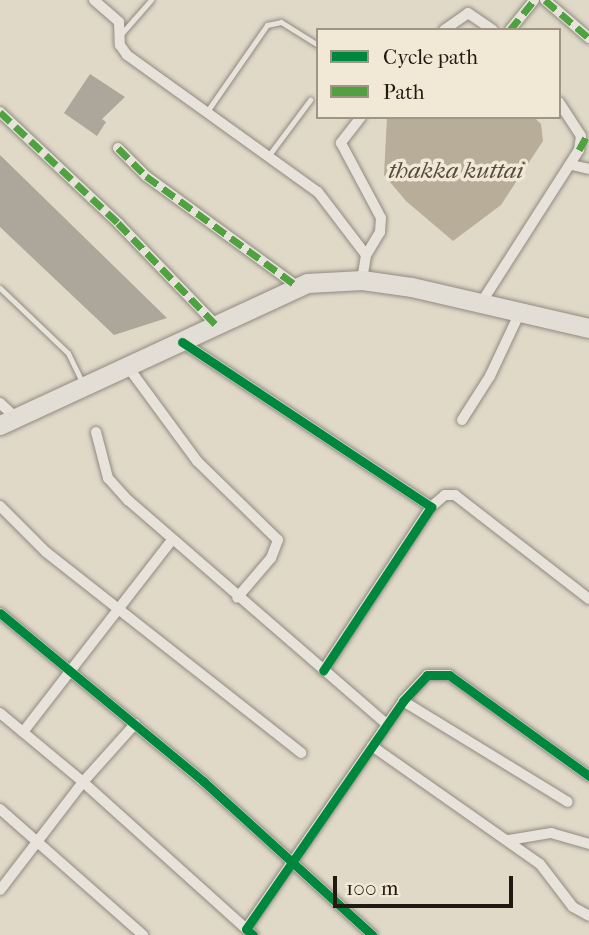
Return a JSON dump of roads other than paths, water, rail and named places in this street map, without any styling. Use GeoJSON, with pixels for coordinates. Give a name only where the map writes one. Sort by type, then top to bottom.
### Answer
{"type":"FeatureCollection","features":[{"type":"Feature","properties":{"kind":"highway"},"geometry":{"type":"LineString","coordinates":[[8,421],[128,368],[297,286],[362,280],[484,300],[589,328]]}},
{"type":"Feature","properties":{"kind":"street"},"geometry":{"type":"LineString","coordinates":[[94,0],[119,22],[122,33],[120,45],[127,55],[270,155],[331,204],[366,255]]}},
{"type":"Feature","properties":{"kind":"street"},"geometry":{"type":"LineString","coordinates":[[512,28],[534,0]]}},
{"type":"Feature","properties":{"kind":"street"},"geometry":{"type":"LineString","coordinates":[[545,0],[589,38]]}},
{"type":"Feature","properties":{"kind":"street"},"geometry":{"type":"LineString","coordinates":[[447,28],[468,13],[490,28]]}},
{"type":"Feature","properties":{"kind":"street"},"geometry":{"type":"LineString","coordinates":[[561,105],[581,136],[579,150]]}},
{"type":"Feature","properties":{"kind":"street"},"geometry":{"type":"LineString","coordinates":[[0,112],[118,223],[216,325]]}},
{"type":"Feature","properties":{"kind":"street"},"geometry":{"type":"LineString","coordinates":[[359,119],[341,143],[381,218],[380,232],[366,255],[362,280]]}},
{"type":"Feature","properties":{"kind":"street"},"geometry":{"type":"LineString","coordinates":[[484,300],[572,165],[589,132]]}},
{"type":"Feature","properties":{"kind":"street"},"geometry":{"type":"LineString","coordinates":[[118,148],[146,176],[297,286]]}},
{"type":"Feature","properties":{"kind":"street"},"geometry":{"type":"LineString","coordinates":[[572,165],[589,169]]}},
{"type":"Feature","properties":{"kind":"street"},"geometry":{"type":"LineString","coordinates":[[462,419],[490,376],[521,310]]}},
{"type":"Feature","properties":{"kind":"street"},"geometry":{"type":"LineString","coordinates":[[182,342],[431,507]]}},
{"type":"Feature","properties":{"kind":"street"},"geometry":{"type":"LineString","coordinates":[[128,368],[197,461],[278,540],[271,558],[237,598]]}},
{"type":"Feature","properties":{"kind":"street"},"geometry":{"type":"LineString","coordinates":[[0,403],[8,421]]}},
{"type":"Feature","properties":{"kind":"street"},"geometry":{"type":"LineString","coordinates":[[96,432],[108,478],[237,598],[387,724]]}},
{"type":"Feature","properties":{"kind":"street"},"geometry":{"type":"LineString","coordinates":[[323,671],[431,507],[445,495],[455,495],[589,599]]}},
{"type":"Feature","properties":{"kind":"street"},"geometry":{"type":"LineString","coordinates":[[0,506],[30,539],[301,753]]}},
{"type":"Feature","properties":{"kind":"street"},"geometry":{"type":"LineString","coordinates":[[23,732],[68,670],[173,540]]}},
{"type":"Feature","properties":{"kind":"street"},"geometry":{"type":"LineString","coordinates":[[0,613],[135,724],[372,935]]}},
{"type":"Feature","properties":{"kind":"street"},"geometry":{"type":"LineString","coordinates":[[0,713],[83,782],[249,932],[387,724],[403,701],[427,675],[449,675],[589,776]]}},
{"type":"Feature","properties":{"kind":"street"},"geometry":{"type":"LineString","coordinates":[[403,701],[568,802]]}},
{"type":"Feature","properties":{"kind":"street"},"geometry":{"type":"LineString","coordinates":[[3,886],[37,838],[135,724]]}},
{"type":"Feature","properties":{"kind":"street"},"geometry":{"type":"LineString","coordinates":[[372,746],[540,864],[573,906],[589,916]]}},
{"type":"Feature","properties":{"kind":"street"},"geometry":{"type":"LineString","coordinates":[[0,808],[37,838],[143,935]]}},
{"type":"Feature","properties":{"kind":"street"},"geometry":{"type":"LineString","coordinates":[[509,840],[551,833],[589,844]]}},
{"type":"Feature","properties":{"kind":"lane"},"geometry":{"type":"LineString","coordinates":[[122,33],[151,0]]}},
{"type":"Feature","properties":{"kind":"lane"},"geometry":{"type":"LineString","coordinates":[[208,110],[267,25],[281,22],[316,44]]}},
{"type":"Feature","properties":{"kind":"lane"},"geometry":{"type":"LineString","coordinates":[[270,155],[310,100]]}},
{"type":"Feature","properties":{"kind":"lane"},"geometry":{"type":"LineString","coordinates":[[0,288],[68,353],[84,388]]}},
{"type":"Feature","properties":{"kind":"water","name":"thakka kuttai"},"geometry":{"type":"Polygon","coordinates":[[[387,119],[536,119],[541,124],[543,141],[501,205],[453,241],[406,201],[384,175],[387,119]]]}}]}
